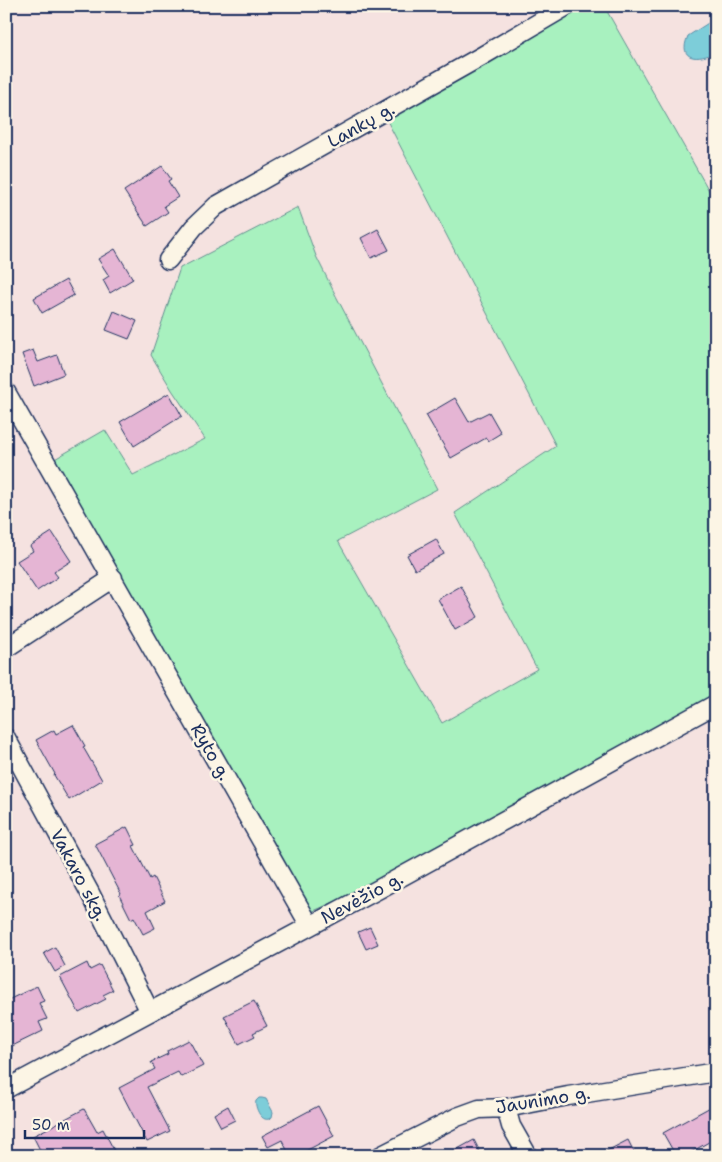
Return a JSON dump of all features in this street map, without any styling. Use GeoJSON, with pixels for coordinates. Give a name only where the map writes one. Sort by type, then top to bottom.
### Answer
{"type":"FeatureCollection","features":[{"type":"Feature","properties":{"kind":"street","name":"Lankų g."},"geometry":{"type":"LineString","coordinates":[[168,260],[194,227],[216,206],[482,56],[558,8]]}},
{"type":"Feature","properties":{"kind":"street","name":"Ryto g."},"geometry":{"type":"LineString","coordinates":[[6,392],[310,926]]}},
{"type":"Feature","properties":{"kind":"street"},"geometry":{"type":"LineString","coordinates":[[6,648],[112,578]]}},
{"type":"Feature","properties":{"kind":"street","name":"Nevėžio g."},"geometry":{"type":"LineString","coordinates":[[6,1089],[310,926],[716,704]]}},
{"type":"Feature","properties":{"kind":"street","name":"Vakaro skg."},"geometry":{"type":"LineString","coordinates":[[6,738],[90,893],[150,1012]]}},
{"type":"Feature","properties":{"kind":"street","name":"Jaunimo g."},"geometry":{"type":"LineString","coordinates":[[380,1156],[469,1112],[479,1109],[506,1108],[716,1072]]}},
{"type":"Feature","properties":{"kind":"street"},"geometry":{"type":"LineString","coordinates":[[506,1108],[511,1126],[528,1156]]}},
{"type":"Feature","properties":{"kind":"green space"},"geometry":{"type":"Polygon","coordinates":[[[584,6],[604,6],[716,203],[716,704],[375,884],[309,913],[53,460],[105,430],[133,475],[205,439],[151,355],[180,268],[298,207],[316,256],[437,489],[338,541],[442,723],[537,669],[455,513],[556,446],[381,109],[506,50],[584,6]]]}},
{"type":"Feature","properties":{"kind":"water"},"geometry":{"type":"Polygon","coordinates":[[[716,18],[716,52],[703,57],[692,57],[685,50],[688,36],[716,18]]]}},
{"type":"Feature","properties":{"kind":"water"},"geometry":{"type":"Polygon","coordinates":[[[259,1098],[266,1099],[273,1112],[272,1117],[265,1119],[262,1117],[256,1103],[259,1098]]]}},
{"type":"Feature","properties":{"kind":"building"},"geometry":{"type":"Polygon","coordinates":[[[162,166],[171,179],[168,181],[178,197],[164,206],[168,212],[147,226],[124,191],[162,166]]]}},
{"type":"Feature","properties":{"kind":"building"},"geometry":{"type":"Polygon","coordinates":[[[378,229],[389,250],[371,258],[361,238],[378,229]]]}},
{"type":"Feature","properties":{"kind":"building"},"geometry":{"type":"Polygon","coordinates":[[[115,249],[133,279],[110,293],[103,280],[109,276],[98,259],[115,249]]]}},
{"type":"Feature","properties":{"kind":"building"},"geometry":{"type":"Polygon","coordinates":[[[66,280],[74,295],[42,313],[34,298],[66,280]]]}},
{"type":"Feature","properties":{"kind":"building"},"geometry":{"type":"Polygon","coordinates":[[[114,311],[137,321],[129,339],[106,330],[114,311]]]}},
{"type":"Feature","properties":{"kind":"building"},"geometry":{"type":"Polygon","coordinates":[[[33,350],[38,362],[57,355],[64,374],[34,386],[22,354],[33,350]]]}},
{"type":"Feature","properties":{"kind":"building"},"geometry":{"type":"Polygon","coordinates":[[[169,393],[182,416],[134,446],[120,422],[169,393]]]}},
{"type":"Feature","properties":{"kind":"building"},"geometry":{"type":"Polygon","coordinates":[[[455,398],[469,422],[489,412],[501,433],[488,441],[486,438],[451,458],[426,415],[455,398]]]}},
{"type":"Feature","properties":{"kind":"building"},"geometry":{"type":"Polygon","coordinates":[[[52,532],[71,561],[54,572],[58,577],[37,591],[17,561],[33,551],[30,546],[52,532]]]}},
{"type":"Feature","properties":{"kind":"building"},"geometry":{"type":"Polygon","coordinates":[[[436,539],[444,554],[415,570],[407,555],[436,539]]]}},
{"type":"Feature","properties":{"kind":"building"},"geometry":{"type":"Polygon","coordinates":[[[461,586],[478,617],[455,630],[438,599],[461,586]]]}},
{"type":"Feature","properties":{"kind":"building"},"geometry":{"type":"Polygon","coordinates":[[[73,725],[102,780],[69,800],[36,740],[54,730],[56,734],[73,725]]]}},
{"type":"Feature","properties":{"kind":"building"},"geometry":{"type":"Polygon","coordinates":[[[127,827],[136,845],[133,846],[150,879],[153,877],[165,901],[147,911],[155,928],[143,934],[134,917],[131,919],[119,895],[121,894],[95,844],[127,827]]]}},
{"type":"Feature","properties":{"kind":"building"},"geometry":{"type":"Polygon","coordinates":[[[370,927],[378,944],[366,949],[358,932],[370,927]]]}},
{"type":"Feature","properties":{"kind":"building"},"geometry":{"type":"Polygon","coordinates":[[[55,947],[65,966],[55,972],[44,953],[55,947]]]}},
{"type":"Feature","properties":{"kind":"building"},"geometry":{"type":"Polygon","coordinates":[[[87,963],[90,970],[100,965],[113,990],[103,995],[106,999],[79,1013],[60,977],[87,963]]]}},
{"type":"Feature","properties":{"kind":"building"},"geometry":{"type":"Polygon","coordinates":[[[37,986],[44,1001],[39,1003],[47,1019],[39,1022],[43,1031],[6,1049],[6,1001],[37,986]]]}},
{"type":"Feature","properties":{"kind":"building"},"geometry":{"type":"Polygon","coordinates":[[[254,1001],[267,1026],[253,1033],[255,1036],[239,1044],[224,1016],[254,1001]]]}},
{"type":"Feature","properties":{"kind":"building"},"geometry":{"type":"Polygon","coordinates":[[[189,1040],[203,1066],[181,1077],[178,1072],[147,1087],[170,1131],[147,1142],[119,1088],[155,1069],[151,1062],[168,1054],[167,1051],[189,1040]]]}},
{"type":"Feature","properties":{"kind":"building"},"geometry":{"type":"Polygon","coordinates":[[[716,1104],[716,1138],[684,1156],[676,1156],[663,1133],[716,1104]]]}},
{"type":"Feature","properties":{"kind":"building"},"geometry":{"type":"Polygon","coordinates":[[[228,1106],[235,1120],[221,1127],[214,1114],[228,1106]]]}},
{"type":"Feature","properties":{"kind":"building"},"geometry":{"type":"Polygon","coordinates":[[[318,1106],[334,1136],[296,1156],[290,1156],[282,1140],[268,1147],[262,1136],[318,1106]]]}},
{"type":"Feature","properties":{"kind":"building"},"geometry":{"type":"Polygon","coordinates":[[[84,1109],[97,1132],[103,1129],[117,1156],[96,1156],[93,1151],[83,1156],[43,1156],[33,1136],[84,1109]]]}},
{"type":"Feature","properties":{"kind":"building"},"geometry":{"type":"Polygon","coordinates":[[[474,1140],[482,1156],[445,1156],[474,1140]]]}},
{"type":"Feature","properties":{"kind":"building"},"geometry":{"type":"Polygon","coordinates":[[[628,1140],[636,1156],[597,1156],[628,1140]]]}}]}
